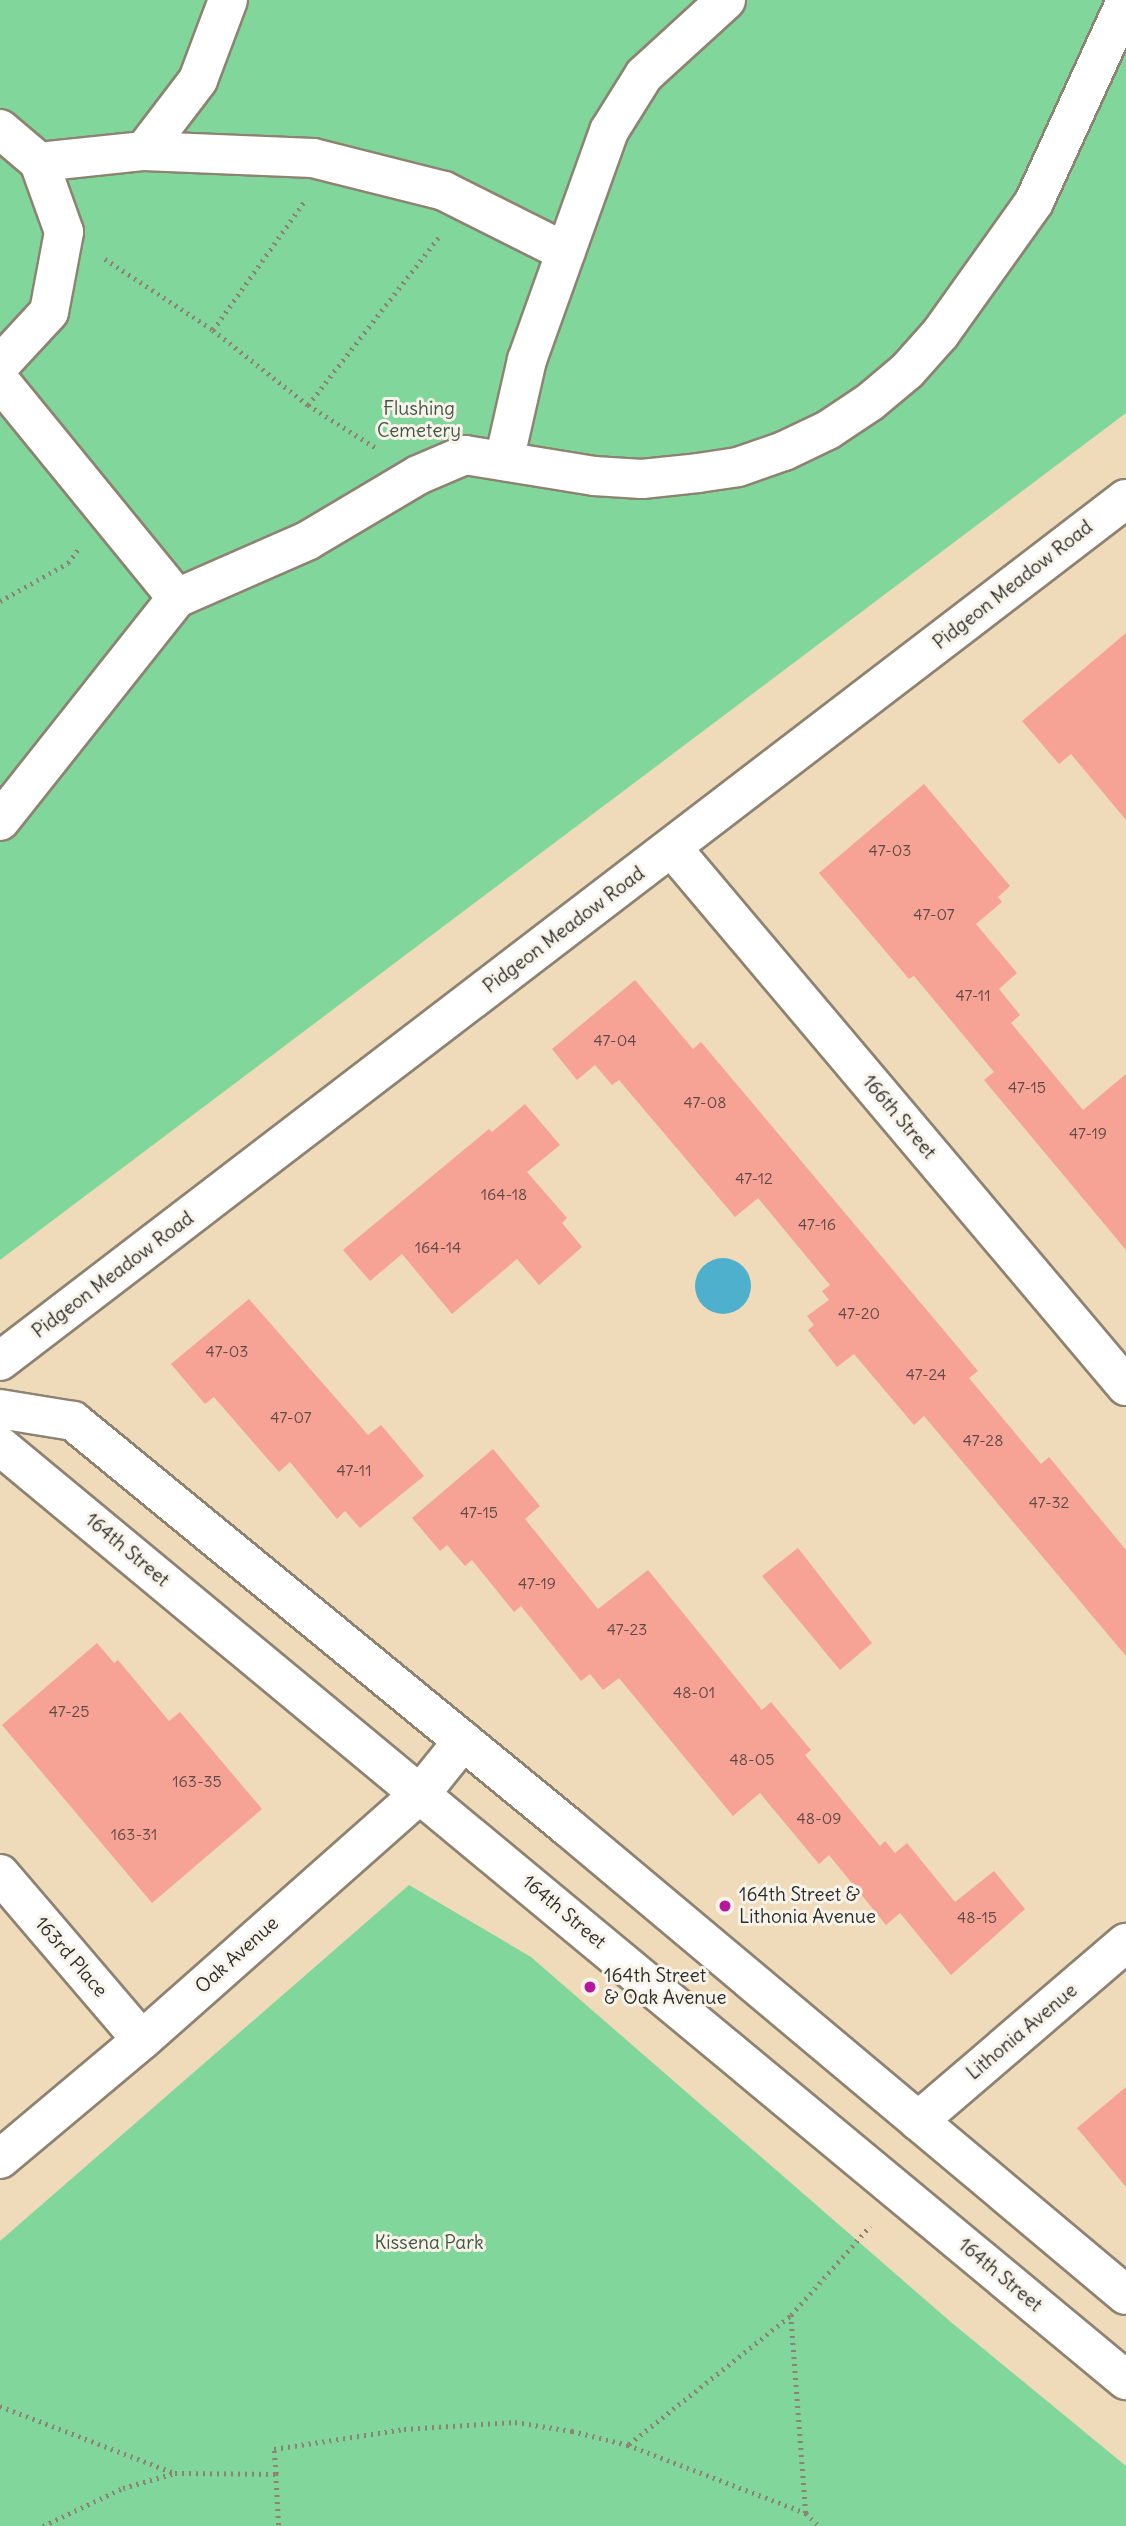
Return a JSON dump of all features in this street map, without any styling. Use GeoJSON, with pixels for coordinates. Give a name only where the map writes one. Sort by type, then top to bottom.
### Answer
{"type":"FeatureCollection","features":[{"type":"Feature","properties":{"kind":"street"},"geometry":{"type":"LineString","coordinates":[[144,151],[198,80],[228,0]]}},
{"type":"Feature","properties":{"kind":"street"},"geometry":{"type":"LineString","coordinates":[[504,461],[527,360],[610,131],[644,75],[726,0]]}},
{"type":"Feature","properties":{"kind":"street"},"geometry":{"type":"LineString","coordinates":[[0,821],[177,598],[307,541],[418,475],[465,455],[594,476],[642,479],[725,469],[784,451],[828,430],[870,402],[907,371],[940,334],[1034,202],[1126,1]]}},
{"type":"Feature","properties":{"kind":"street"},"geometry":{"type":"LineString","coordinates":[[0,129],[40,162],[64,232],[48,312],[0,365]]}},
{"type":"Feature","properties":{"kind":"street"},"geometry":{"type":"LineString","coordinates":[[40,162],[144,151],[313,158],[444,191],[566,252]]}},
{"type":"Feature","properties":{"kind":"street"},"geometry":{"type":"LineString","coordinates":[[0,381],[177,598]]}},
{"type":"Feature","properties":{"kind":"street","name":"Pidgeon Meadow Road"},"geometry":{"type":"LineString","coordinates":[[0,1361],[1126,499]]}},
{"type":"Feature","properties":{"kind":"street","name":"166th Street"},"geometry":{"type":"LineString","coordinates":[[672,848],[1126,1386]]}},
{"type":"Feature","properties":{"kind":"street"},"geometry":{"type":"LineString","coordinates":[[0,1409],[73,1422],[463,1741],[1126,2295]]}},
{"type":"Feature","properties":{"kind":"street","name":"164th Street"},"geometry":{"type":"LineString","coordinates":[[0,1446],[1126,2380]]}},
{"type":"Feature","properties":{"kind":"street","name":"Oak Avenue"},"geometry":{"type":"LineString","coordinates":[[0,2159],[142,2040],[421,1793],[463,1741]]}},
{"type":"Feature","properties":{"kind":"street","name":"163rd Place"},"geometry":{"type":"LineString","coordinates":[[0,1874],[142,2040]]}},
{"type":"Feature","properties":{"kind":"street","name":"Lithonia Avenue"},"geometry":{"type":"LineString","coordinates":[[918,2121],[1126,1943]]}},
{"type":"Feature","properties":{"kind":"path"},"geometry":{"type":"LineString","coordinates":[[213,330],[332,163]]}},
{"type":"Feature","properties":{"kind":"path"},"geometry":{"type":"LineString","coordinates":[[309,405],[466,202]]}},
{"type":"Feature","properties":{"kind":"path"},"geometry":{"type":"LineString","coordinates":[[64,232],[213,330],[309,405],[418,475]]}},
{"type":"Feature","properties":{"kind":"path"},"geometry":{"type":"LineString","coordinates":[[0,601],[68,563],[106,510]]}},
{"type":"Feature","properties":{"kind":"path"},"geometry":{"type":"LineString","coordinates":[[628,2445],[791,2315],[870,2226]]}},
{"type":"Feature","properties":{"kind":"path"},"geometry":{"type":"LineString","coordinates":[[791,2315],[806,2513]]}},
{"type":"Feature","properties":{"kind":"path"},"geometry":{"type":"LineString","coordinates":[[0,2406],[175,2473]]}},
{"type":"Feature","properties":{"kind":"path"},"geometry":{"type":"LineString","coordinates":[[279,2526],[274,2449],[404,2429],[516,2422],[628,2445],[806,2513],[819,2526]]}},
{"type":"Feature","properties":{"kind":"path"},"geometry":{"type":"LineString","coordinates":[[43,2526],[123,2488],[175,2473],[276,2474]]}},
{"type":"Feature","properties":{"kind":"green space","name":"Flushing Cemetery"},"geometry":{"type":"Polygon","coordinates":[[[0,0],[1126,0],[1126,413],[0,1260],[0,0]]]}},
{"type":"Feature","properties":{"kind":"green space","name":"Kissena Park"},"geometry":{"type":"Polygon","coordinates":[[[409,1885],[531,1957],[952,2323],[1126,2466],[1126,2526],[0,2526],[0,2241],[409,1885]]]}},
{"type":"Feature","properties":{"kind":"water"},"geometry":{"type":"Polygon","coordinates":[[[723,1258],[738,1263],[746,1271],[751,1286],[746,1301],[738,1309],[723,1314],[708,1309],[700,1301],[695,1286],[700,1271],[708,1263],[723,1258]]]}},
{"type":"Feature","properties":{"kind":"building"},"geometry":{"type":"Polygon","coordinates":[[[1126,633],[1126,820],[1071,754],[1059,764],[1022,721],[1126,633]]]}},
{"type":"Feature","properties":{"kind":"building"},"geometry":{"type":"Polygon","coordinates":[[[924,784],[1010,886],[998,897],[1002,902],[976,924],[1017,973],[999,989],[1020,1015],[1011,1023],[1083,1110],[1126,1074],[1126,1250],[984,1080],[994,1072],[914,976],[909,979],[819,873],[924,784]]]}},
{"type":"Feature","properties":{"kind":"building"},"geometry":{"type":"Polygon","coordinates":[[[635,980],[693,1049],[701,1042],[978,1371],[969,1378],[1041,1464],[1049,1457],[1126,1550],[1126,1656],[924,1416],[914,1425],[854,1354],[837,1367],[808,1330],[814,1325],[807,1316],[829,1300],[822,1291],[830,1285],[758,1198],[735,1217],[619,1080],[612,1085],[595,1065],[577,1080],[552,1049],[635,980]]]}},
{"type":"Feature","properties":{"kind":"building"},"geometry":{"type":"Polygon","coordinates":[[[525,1104],[560,1145],[527,1172],[567,1218],[562,1223],[582,1247],[539,1285],[517,1259],[452,1314],[402,1254],[370,1281],[343,1250],[489,1129],[492,1132],[525,1104]]]}},
{"type":"Feature","properties":{"kind":"building"},"geometry":{"type":"Polygon","coordinates":[[[249,1299],[368,1435],[381,1425],[424,1476],[360,1528],[345,1511],[337,1519],[290,1462],[279,1472],[214,1397],[205,1404],[171,1364],[249,1299]]]}},
{"type":"Feature","properties":{"kind":"building"},"geometry":{"type":"Polygon","coordinates":[[[493,1449],[540,1506],[525,1519],[598,1609],[648,1570],[762,1710],[771,1702],[811,1750],[805,1755],[880,1846],[885,1841],[895,1853],[907,1843],[955,1902],[994,1871],[1025,1909],[951,1975],[900,1913],[886,1925],[829,1855],[819,1864],[760,1793],[733,1816],[619,1678],[603,1690],[590,1674],[581,1681],[521,1606],[514,1612],[472,1560],[465,1566],[447,1545],[440,1551],[412,1518],[493,1449]]]}},
{"type":"Feature","properties":{"kind":"building"},"geometry":{"type":"Polygon","coordinates":[[[798,1548],[872,1643],[840,1670],[762,1576],[798,1548]]]}},
{"type":"Feature","properties":{"kind":"building"},"geometry":{"type":"Polygon","coordinates":[[[97,1643],[114,1663],[118,1660],[169,1721],[180,1712],[262,1809],[152,1903],[2,1725],[97,1643]]]}},
{"type":"Feature","properties":{"kind":"building"},"geometry":{"type":"Polygon","coordinates":[[[1126,2087],[1126,2187],[1077,2128],[1126,2087]]]}},
{"type":"Feature","properties":{"kind":"place","name":"164th Street & Lithonia Avenue"},"geometry":{"type":"Point","coordinates":[725,1906]}},
{"type":"Feature","properties":{"kind":"place","name":"164th Street & Oak Avenue"},"geometry":{"type":"Point","coordinates":[590,1987]}}]}
